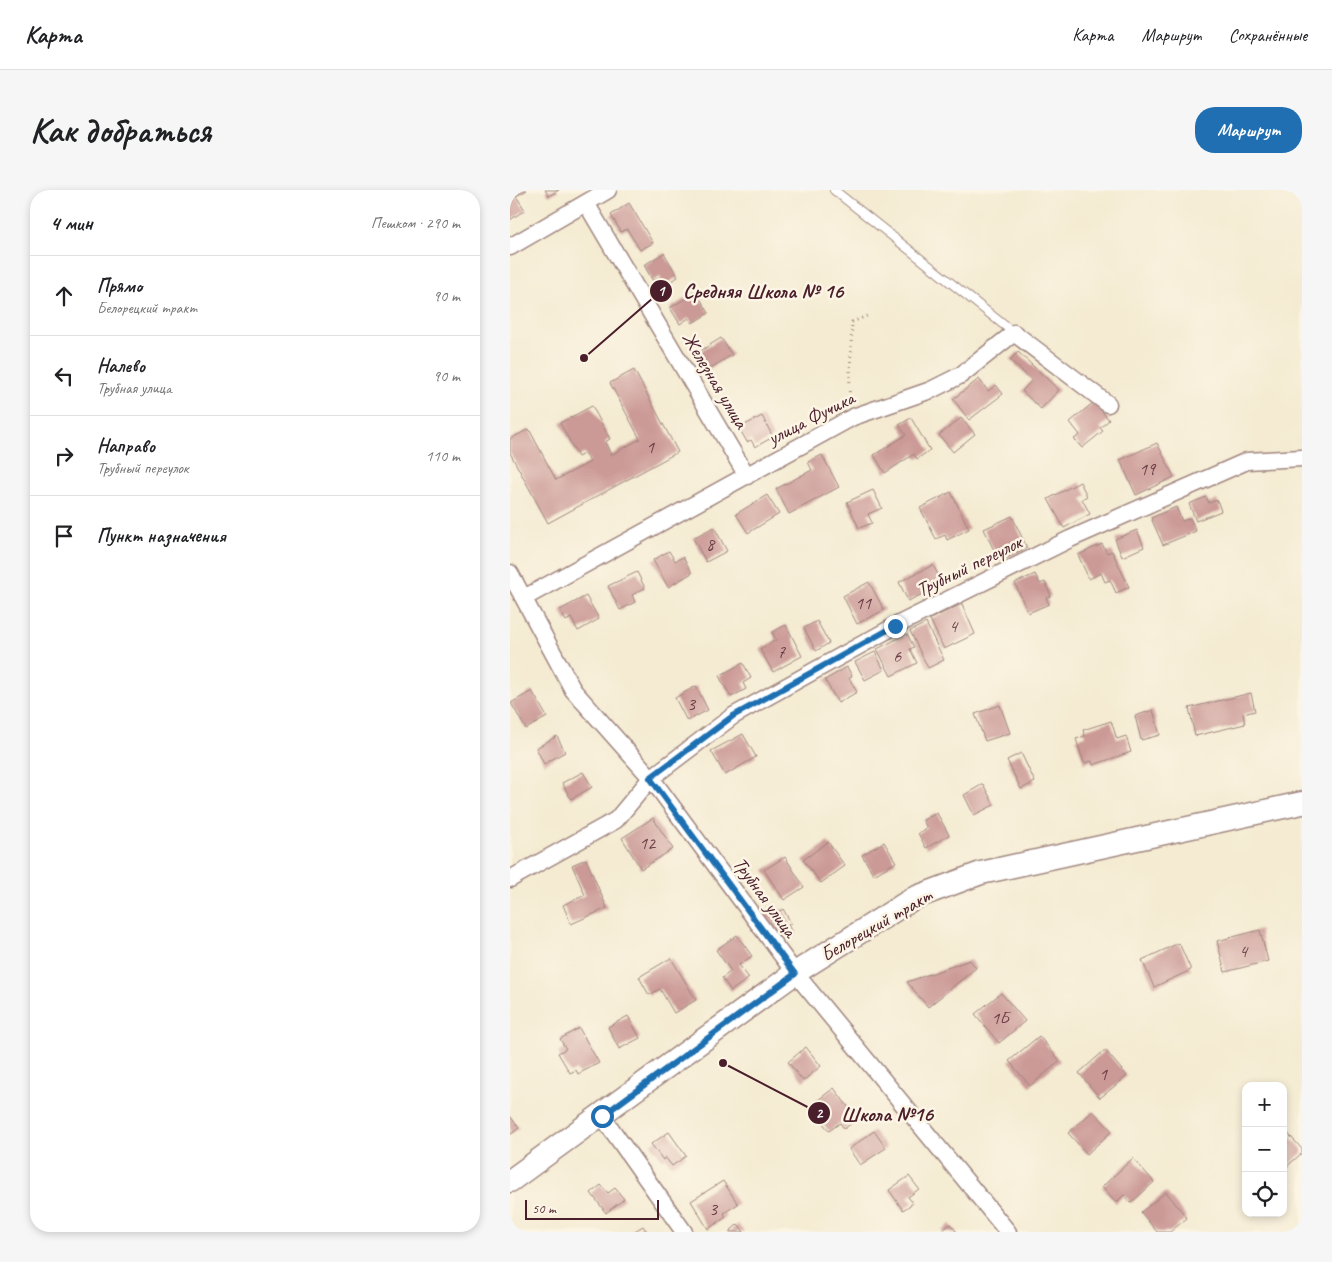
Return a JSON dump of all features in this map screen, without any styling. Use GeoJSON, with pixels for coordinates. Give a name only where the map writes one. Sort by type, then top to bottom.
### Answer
{"type":"FeatureCollection","features":[{"type":"Feature","properties":{"kind":"street"},"geometry":{"type":"LineString","coordinates":[[510,247],[608,190]]}},
{"type":"Feature","properties":{"kind":"street","name":"Железная улица"},"geometry":{"type":"LineString","coordinates":[[586,203],[747,476]]}},
{"type":"Feature","properties":{"kind":"street"},"geometry":{"type":"LineString","coordinates":[[1014,333],[1108,404]]}},
{"type":"Feature","properties":{"kind":"street","name":"улица Фучика"},"geometry":{"type":"LineString","coordinates":[[524,598],[853,417],[931,390],[961,374],[1014,333]]}},
{"type":"Feature","properties":{"kind":"street","name":"Трубный переулок"},"geometry":{"type":"LineString","coordinates":[[510,879],[616,820],[650,778],[733,716],[895,626],[1053,548],[1247,460],[1302,458]]}},
{"type":"Feature","properties":{"kind":"street","name":"Трубная улица"},"geometry":{"type":"LineString","coordinates":[[510,573],[573,690],[650,778],[795,974],[1008,1232]]}},
{"type":"Feature","properties":{"kind":"street","name":"Белорецкий тракт"},"geometry":{"type":"LineString","coordinates":[[510,1181],[795,974],[914,898],[981,873],[1302,803]]}},
{"type":"Feature","properties":{"kind":"street"},"geometry":{"type":"LineString","coordinates":[[602,1116],[684,1232]]}},
{"type":"Feature","properties":{"kind":"lane"},"geometry":{"type":"LineString","coordinates":[[834,190],[1014,333]]}},
{"type":"Feature","properties":{"kind":"path"},"geometry":{"type":"LineString","coordinates":[[847,398],[852,322],[867,316]]}},
{"type":"Feature","properties":{"kind":"building"},"geometry":{"type":"Polygon","coordinates":[[[510,190],[527,190],[516,196],[525,210],[510,220],[510,190]]]}},
{"type":"Feature","properties":{"kind":"building"},"geometry":{"type":"Polygon","coordinates":[[[545,190],[559,190],[549,196],[545,190]]]}},
{"type":"Feature","properties":{"kind":"building"},"geometry":{"type":"Polygon","coordinates":[[[629,203],[653,243],[640,250],[627,229],[621,232],[611,215],[629,203]]]}},
{"type":"Feature","properties":{"kind":"building"},"geometry":{"type":"Polygon","coordinates":[[[664,253],[678,277],[664,285],[660,277],[653,281],[644,265],[664,253]]]}},
{"type":"Feature","properties":{"kind":"building"},"geometry":{"type":"Polygon","coordinates":[[[696,292],[709,313],[692,323],[689,318],[680,324],[670,308],[696,292]]]}},
{"type":"Feature","properties":{"kind":"building"},"geometry":{"type":"Polygon","coordinates":[[[721,338],[732,355],[707,370],[697,353],[721,338]]]}},
{"type":"Feature","properties":{"kind":"building"},"geometry":{"type":"Polygon","coordinates":[[[1018,352],[1059,390],[1041,409],[1022,391],[1032,380],[1010,360],[1018,352]]]}},
{"type":"Feature","properties":{"kind":"building"},"geometry":{"type":"Polygon","coordinates":[[[634,370],[678,452],[548,523],[510,453],[510,439],[529,429],[556,480],[590,462],[585,453],[578,457],[560,423],[592,406],[610,439],[605,442],[611,455],[640,439],[610,383],[634,370]]]}},
{"type":"Feature","properties":{"kind":"building"},"geometry":{"type":"Polygon","coordinates":[[[979,379],[988,391],[996,385],[1003,394],[969,420],[953,399],[979,379]]]}},
{"type":"Feature","properties":{"kind":"building"},"geometry":{"type":"Polygon","coordinates":[[[1094,402],[1109,420],[1100,428],[1103,431],[1082,448],[1074,439],[1080,435],[1070,422],[1094,402]]]}},
{"type":"Feature","properties":{"kind":"building"},"geometry":{"type":"Polygon","coordinates":[[[762,416],[773,437],[755,447],[751,440],[747,442],[739,428],[762,416]]]}},
{"type":"Feature","properties":{"kind":"building"},"geometry":{"type":"Polygon","coordinates":[[[911,418],[930,450],[917,459],[914,454],[885,473],[874,455],[906,435],[899,425],[911,418]]]}},
{"type":"Feature","properties":{"kind":"building"},"geometry":{"type":"Polygon","coordinates":[[[961,418],[975,434],[953,452],[939,435],[961,418]]]}},
{"type":"Feature","properties":{"kind":"building"},"geometry":{"type":"Polygon","coordinates":[[[1157,443],[1174,477],[1136,495],[1120,460],[1157,443]]]}},
{"type":"Feature","properties":{"kind":"building"},"geometry":{"type":"Polygon","coordinates":[[[822,455],[839,487],[789,514],[776,489],[812,470],[808,462],[822,455]]]}},
{"type":"Feature","properties":{"kind":"building"},"geometry":{"type":"Polygon","coordinates":[[[1080,482],[1087,496],[1082,499],[1090,514],[1064,528],[1048,499],[1080,482]]]}},
{"type":"Feature","properties":{"kind":"building"},"geometry":{"type":"Polygon","coordinates":[[[873,490],[882,508],[868,514],[872,523],[859,528],[847,502],[873,490]]]}},
{"type":"Feature","properties":{"kind":"building"},"geometry":{"type":"Polygon","coordinates":[[[951,492],[969,529],[947,540],[945,535],[936,539],[920,508],[951,492]]]}},
{"type":"Feature","properties":{"kind":"building"},"geometry":{"type":"Polygon","coordinates":[[[767,495],[779,514],[748,533],[736,514],[767,495]]]}},
{"type":"Feature","properties":{"kind":"building"},"geometry":{"type":"Polygon","coordinates":[[[1206,497],[1209,503],[1217,500],[1221,511],[1196,521],[1189,504],[1206,497]]]}},
{"type":"Feature","properties":{"kind":"building"},"geometry":{"type":"Polygon","coordinates":[[[1176,507],[1182,521],[1190,518],[1196,531],[1163,545],[1151,518],[1176,507]]]}},
{"type":"Feature","properties":{"kind":"building"},"geometry":{"type":"Polygon","coordinates":[[[1012,516],[1027,548],[999,561],[984,529],[1012,516]]]}},
{"type":"Feature","properties":{"kind":"building"},"geometry":{"type":"Polygon","coordinates":[[[714,527],[727,551],[706,562],[693,538],[714,527]]]}},
{"type":"Feature","properties":{"kind":"building"},"geometry":{"type":"Polygon","coordinates":[[[1137,530],[1144,547],[1122,557],[1115,539],[1137,530]]]}},
{"type":"Feature","properties":{"kind":"building"},"geometry":{"type":"Polygon","coordinates":[[[1102,544],[1107,553],[1112,551],[1129,587],[1116,593],[1110,580],[1105,582],[1101,573],[1089,579],[1078,555],[1102,544]]]}},
{"type":"Feature","properties":{"kind":"building"},"geometry":{"type":"Polygon","coordinates":[[[669,551],[675,561],[683,557],[692,573],[668,587],[653,560],[669,551]]]}},
{"type":"Feature","properties":{"kind":"building"},"geometry":{"type":"Polygon","coordinates":[[[933,565],[943,584],[908,601],[899,582],[933,565]]]}},
{"type":"Feature","properties":{"kind":"building"},"geometry":{"type":"Polygon","coordinates":[[[637,572],[645,588],[632,595],[635,602],[620,610],[608,586],[637,572]]]}},
{"type":"Feature","properties":{"kind":"building"},"geometry":{"type":"Polygon","coordinates":[[[1035,574],[1040,584],[1045,582],[1051,596],[1046,598],[1049,604],[1028,613],[1015,583],[1035,574]]]}},
{"type":"Feature","properties":{"kind":"building"},"geometry":{"type":"Polygon","coordinates":[[[869,582],[884,610],[857,624],[843,596],[869,582]]]}},
{"type":"Feature","properties":{"kind":"building"},"geometry":{"type":"Polygon","coordinates":[[[586,596],[599,619],[578,631],[571,618],[566,621],[560,610],[586,596]]]}},
{"type":"Feature","properties":{"kind":"building"},"geometry":{"type":"Polygon","coordinates":[[[962,604],[975,634],[944,649],[930,619],[962,604]]]}},
{"type":"Feature","properties":{"kind":"building"},"geometry":{"type":"Polygon","coordinates":[[[817,621],[829,643],[816,651],[804,628],[817,621]]]}},
{"type":"Feature","properties":{"kind":"building"},"geometry":{"type":"Polygon","coordinates":[[[926,623],[944,660],[928,668],[910,631],[926,623]]]}},
{"type":"Feature","properties":{"kind":"building"},"geometry":{"type":"Polygon","coordinates":[[[786,625],[802,656],[773,672],[760,649],[776,640],[772,632],[786,625]]]}},
{"type":"Feature","properties":{"kind":"building"},"geometry":{"type":"Polygon","coordinates":[[[907,634],[914,647],[910,649],[917,663],[891,676],[877,649],[907,634]]]}},
{"type":"Feature","properties":{"kind":"building"},"geometry":{"type":"Polygon","coordinates":[[[875,652],[884,670],[865,680],[855,662],[875,652]]]}},
{"type":"Feature","properties":{"kind":"building"},"geometry":{"type":"Polygon","coordinates":[[[743,663],[751,678],[743,683],[746,689],[731,697],[719,676],[743,663]]]}},
{"type":"Feature","properties":{"kind":"building"},"geometry":{"type":"Polygon","coordinates":[[[847,667],[852,676],[849,678],[857,692],[838,703],[825,680],[847,667]]]}},
{"type":"Feature","properties":{"kind":"building"},"geometry":{"type":"Polygon","coordinates":[[[696,686],[708,710],[687,721],[675,698],[696,686]]]}},
{"type":"Feature","properties":{"kind":"building"},"geometry":{"type":"Polygon","coordinates":[[[532,691],[547,717],[526,729],[511,703],[532,691]]]}},
{"type":"Feature","properties":{"kind":"building"},"geometry":{"type":"Polygon","coordinates":[[[1251,693],[1255,711],[1243,714],[1245,724],[1195,736],[1189,708],[1251,693]]]}},
{"type":"Feature","properties":{"kind":"building"},"geometry":{"type":"Polygon","coordinates":[[[1000,705],[1010,733],[985,741],[975,714],[1000,705]]]}},
{"type":"Feature","properties":{"kind":"building"},"geometry":{"type":"Polygon","coordinates":[[[1153,710],[1160,735],[1141,740],[1135,716],[1153,710]]]}},
{"type":"Feature","properties":{"kind":"building"},"geometry":{"type":"Polygon","coordinates":[[[1111,721],[1117,739],[1126,736],[1131,752],[1093,765],[1092,761],[1084,763],[1076,739],[1085,736],[1083,730],[1111,721]]]}},
{"type":"Feature","properties":{"kind":"building"},"geometry":{"type":"Polygon","coordinates":[[[743,734],[756,757],[725,775],[711,751],[743,734]]]}},
{"type":"Feature","properties":{"kind":"building"},"geometry":{"type":"Polygon","coordinates":[[[557,736],[565,752],[544,764],[536,748],[557,736]]]}},
{"type":"Feature","properties":{"kind":"building"},"geometry":{"type":"Polygon","coordinates":[[[1021,753],[1035,782],[1021,789],[1007,760],[1021,753]]]}},
{"type":"Feature","properties":{"kind":"building"},"geometry":{"type":"Polygon","coordinates":[[[583,772],[592,787],[571,799],[562,783],[583,772]]]}},
{"type":"Feature","properties":{"kind":"building"},"geometry":{"type":"Polygon","coordinates":[[[983,784],[994,805],[974,815],[964,795],[983,784]]]}},
{"type":"Feature","properties":{"kind":"building"},"geometry":{"type":"Polygon","coordinates":[[[937,813],[949,835],[926,848],[918,833],[927,828],[923,820],[937,813]]]}},
{"type":"Feature","properties":{"kind":"building"},"geometry":{"type":"Polygon","coordinates":[[[653,818],[673,849],[641,869],[622,838],[653,818]]]}},
{"type":"Feature","properties":{"kind":"building"},"geometry":{"type":"Polygon","coordinates":[[[828,842],[845,866],[821,883],[803,860],[828,842]]]}},
{"type":"Feature","properties":{"kind":"building"},"geometry":{"type":"Polygon","coordinates":[[[884,842],[896,862],[874,875],[862,855],[884,842]]]}},
{"type":"Feature","properties":{"kind":"building"},"geometry":{"type":"Polygon","coordinates":[[[785,857],[804,887],[784,900],[764,870],[785,857]]]}},
{"type":"Feature","properties":{"kind":"building"},"geometry":{"type":"Polygon","coordinates":[[[586,859],[607,908],[571,924],[563,905],[585,895],[572,865],[586,859]]]}},
{"type":"Feature","properties":{"kind":"building"},"geometry":{"type":"Polygon","coordinates":[[[774,906],[778,912],[783,909],[791,923],[788,925],[793,934],[779,943],[762,913],[774,906]]]}},
{"type":"Feature","properties":{"kind":"building"},"geometry":{"type":"Polygon","coordinates":[[[1260,930],[1268,961],[1225,972],[1217,941],[1260,930]]]}},
{"type":"Feature","properties":{"kind":"building"},"geometry":{"type":"Polygon","coordinates":[[[737,935],[752,956],[739,965],[749,978],[731,991],[722,978],[731,971],[716,950],[737,935]]]}},
{"type":"Feature","properties":{"kind":"building"},"geometry":{"type":"Polygon","coordinates":[[[1179,943],[1191,970],[1154,987],[1142,960],[1179,943]]]}},
{"type":"Feature","properties":{"kind":"building"},"geometry":{"type":"Polygon","coordinates":[[[671,958],[696,1000],[674,1013],[660,989],[649,995],[639,977],[671,958]]]}},
{"type":"Feature","properties":{"kind":"building"},"geometry":{"type":"Polygon","coordinates":[[[970,960],[976,968],[928,1007],[907,982],[970,960]]]}},
{"type":"Feature","properties":{"kind":"building"},"geometry":{"type":"Polygon","coordinates":[[[1001,993],[1025,1021],[999,1043],[975,1014],[1001,993]]]}},
{"type":"Feature","properties":{"kind":"building"},"geometry":{"type":"Polygon","coordinates":[[[628,1016],[640,1038],[619,1049],[608,1027],[628,1016]]]}},
{"type":"Feature","properties":{"kind":"building"},"geometry":{"type":"Polygon","coordinates":[[[579,1028],[599,1063],[578,1074],[576,1070],[570,1073],[558,1053],[566,1049],[560,1039],[579,1028]]]}},
{"type":"Feature","properties":{"kind":"building"},"geometry":{"type":"Polygon","coordinates":[[[1039,1036],[1060,1061],[1030,1086],[1009,1061],[1039,1036]]]}},
{"type":"Feature","properties":{"kind":"building"},"geometry":{"type":"Polygon","coordinates":[[[806,1047],[821,1066],[803,1081],[788,1062],[806,1047]]]}},
{"type":"Feature","properties":{"kind":"building"},"geometry":{"type":"Polygon","coordinates":[[[1105,1050],[1127,1076],[1100,1098],[1079,1073],[1105,1050]]]}},
{"type":"Feature","properties":{"kind":"building"},"geometry":{"type":"Polygon","coordinates":[[[834,1088],[857,1119],[844,1129],[840,1123],[829,1131],[810,1106],[834,1088]]]}},
{"type":"Feature","properties":{"kind":"building"},"geometry":{"type":"Polygon","coordinates":[[[1093,1111],[1112,1131],[1087,1154],[1068,1133],[1093,1111]]]}},
{"type":"Feature","properties":{"kind":"building"},"geometry":{"type":"Polygon","coordinates":[[[510,1116],[519,1128],[510,1135],[510,1116]]]}},
{"type":"Feature","properties":{"kind":"building"},"geometry":{"type":"Polygon","coordinates":[[[874,1131],[886,1148],[860,1165],[849,1149],[874,1131]]]}},
{"type":"Feature","properties":{"kind":"building"},"geometry":{"type":"Polygon","coordinates":[[[669,1132],[686,1156],[672,1166],[665,1157],[663,1160],[651,1144],[669,1132]]]}},
{"type":"Feature","properties":{"kind":"building"},"geometry":{"type":"Polygon","coordinates":[[[1287,1132],[1302,1149],[1302,1153],[1287,1166],[1287,1132]]]}},
{"type":"Feature","properties":{"kind":"building"},"geometry":{"type":"Polygon","coordinates":[[[1133,1158],[1154,1182],[1131,1203],[1124,1195],[1116,1203],[1102,1187],[1133,1158]]]}},
{"type":"Feature","properties":{"kind":"building"},"geometry":{"type":"Polygon","coordinates":[[[909,1176],[919,1189],[908,1197],[913,1203],[903,1210],[889,1190],[909,1176]]]}},
{"type":"Feature","properties":{"kind":"building"},"geometry":{"type":"Polygon","coordinates":[[[723,1181],[738,1204],[724,1213],[726,1217],[708,1229],[691,1201],[723,1181]]]}},
{"type":"Feature","properties":{"kind":"building"},"geometry":{"type":"Polygon","coordinates":[[[601,1185],[608,1193],[615,1188],[624,1199],[606,1213],[591,1193],[601,1185]]]}},
{"type":"Feature","properties":{"kind":"building"},"geometry":{"type":"Polygon","coordinates":[[[1166,1192],[1187,1218],[1170,1232],[1157,1232],[1141,1212],[1166,1192]]]}},
{"type":"Feature","properties":{"kind":"building"},"geometry":{"type":"Polygon","coordinates":[[[738,1224],[744,1232],[729,1232],[738,1224]]]}},
{"type":"Feature","properties":{"kind":"building"},"geometry":{"type":"Polygon","coordinates":[[[950,1224],[957,1232],[941,1232],[950,1224]]]}},
{"type":"Feature","properties":{"kind":"building"},"geometry":{"type":"Polygon","coordinates":[[[643,1226],[647,1232],[633,1232],[643,1226]]]}},
{"type":"Feature","properties":{"kind":"place","name":"Средняя Школа № 16"},"geometry":{"type":"Point","coordinates":[584,358]}},
{"type":"Feature","properties":{"kind":"place","name":"Школа №16"},"geometry":{"type":"Point","coordinates":[723,1063]}},
{"type":"Feature","properties":{"kind":"route"},"geometry":{"type":"LineString","coordinates":[[602,1116],[795,974],[650,778],[733,716],[895,626]]}}]}
